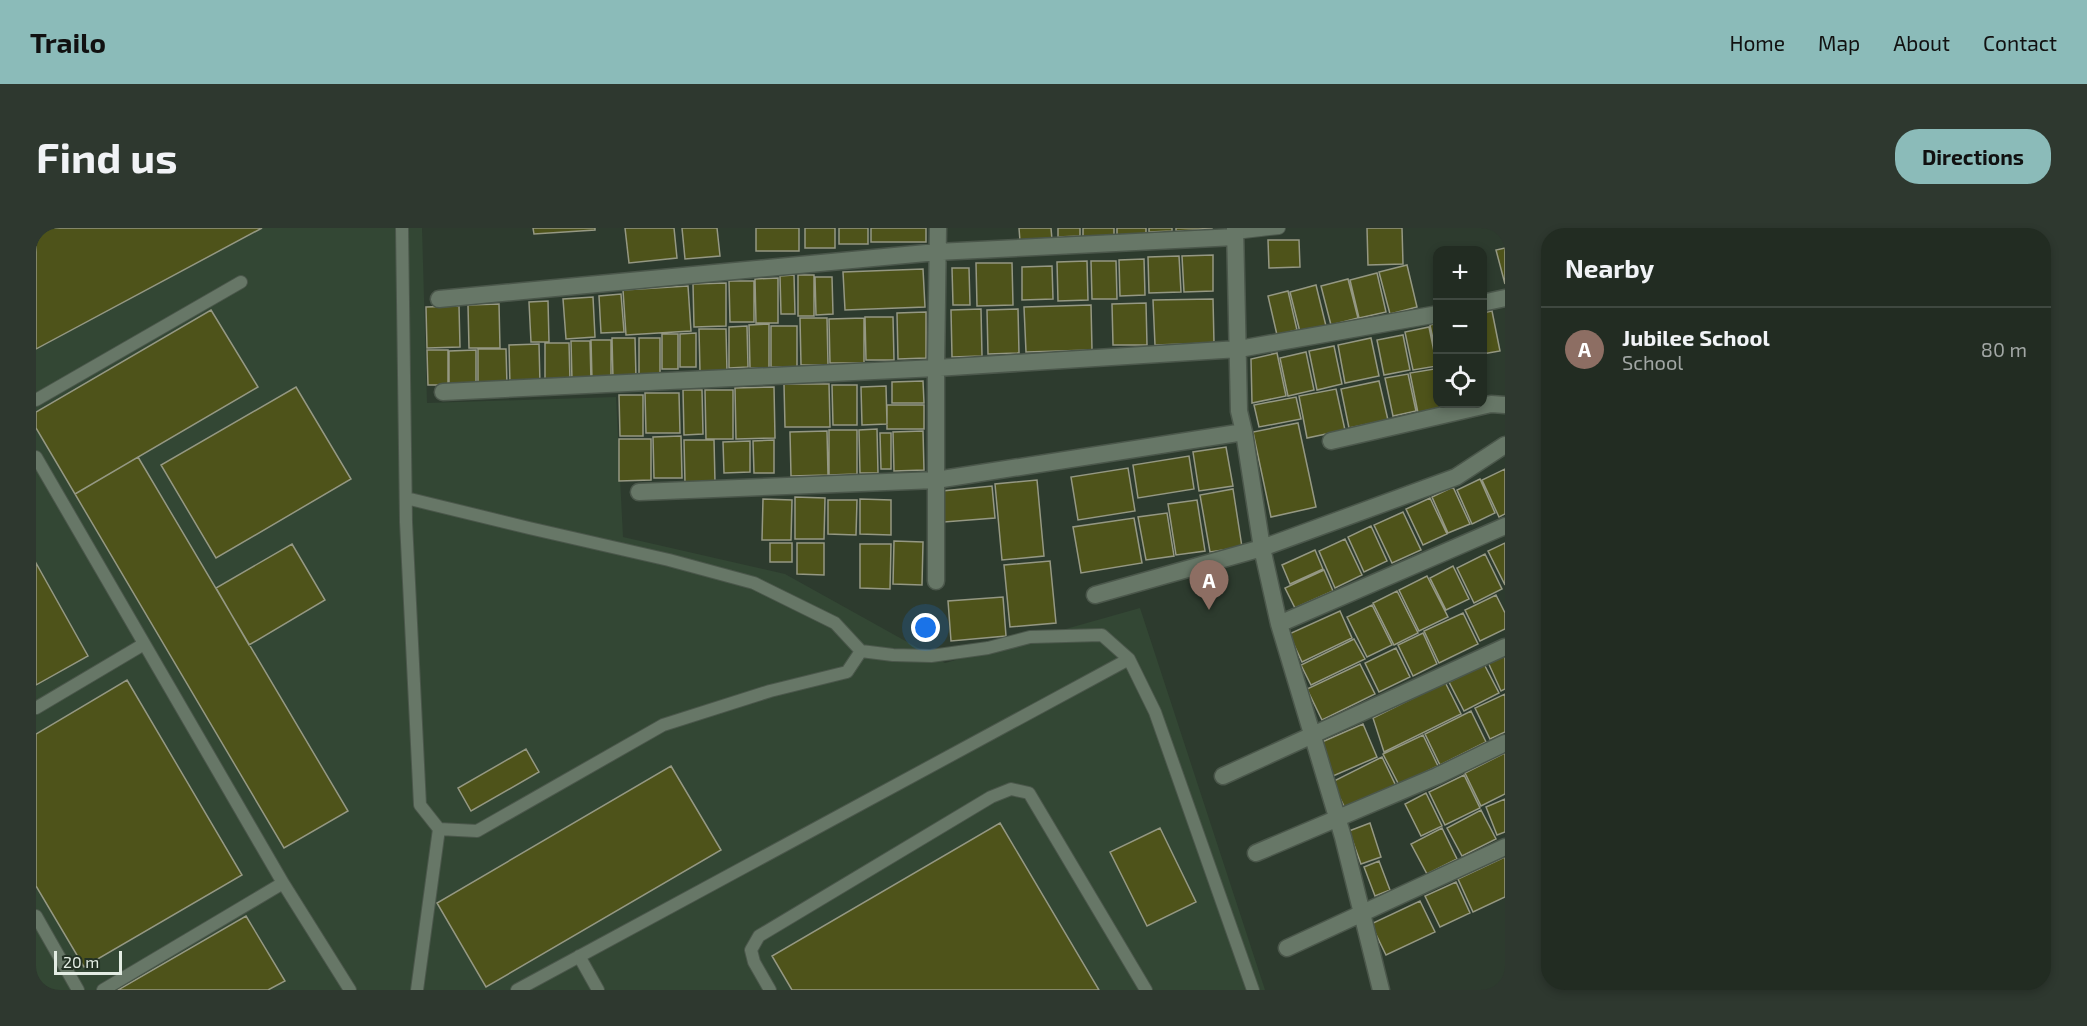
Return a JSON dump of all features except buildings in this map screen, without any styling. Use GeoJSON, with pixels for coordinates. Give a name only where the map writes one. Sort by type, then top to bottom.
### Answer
{"type":"FeatureCollection","features":[{"type":"Feature","properties":{"kind":"street"},"geometry":{"type":"LineString","coordinates":[[936,581],[938,228]]}},
{"type":"Feature","properties":{"kind":"street"},"geometry":{"type":"LineString","coordinates":[[439,299],[938,252],[1235,233],[1239,411],[1262,548],[1279,624],[1338,820],[1381,990]]}},
{"type":"Feature","properties":{"kind":"street"},"geometry":{"type":"LineString","coordinates":[[1487,302],[1505,298]]}},
{"type":"Feature","properties":{"kind":"street"},"geometry":{"type":"LineString","coordinates":[[443,392],[936,368],[1239,349],[1433,315]]}},
{"type":"Feature","properties":{"kind":"street"},"geometry":{"type":"LineString","coordinates":[[1331,441],[1491,404],[1505,405]]}},
{"type":"Feature","properties":{"kind":"street"},"geometry":{"type":"LineString","coordinates":[[639,492],[936,480],[1244,432]]}},
{"type":"Feature","properties":{"kind":"street"},"geometry":{"type":"LineString","coordinates":[[1095,595],[1262,548],[1456,477],[1505,446]]}},
{"type":"Feature","properties":{"kind":"street"},"geometry":{"type":"LineString","coordinates":[[1279,624],[1505,526]]}},
{"type":"Feature","properties":{"kind":"street"},"geometry":{"type":"LineString","coordinates":[[1223,776],[1505,647]]}},
{"type":"Feature","properties":{"kind":"street"},"geometry":{"type":"LineString","coordinates":[[1256,853],[1338,820],[1505,743]]}},
{"type":"Feature","properties":{"kind":"street"},"geometry":{"type":"LineString","coordinates":[[1287,948],[1505,847]]}},
{"type":"Feature","properties":{"kind":"lane"},"geometry":{"type":"LineString","coordinates":[[402,228],[406,498],[420,805],[440,829],[477,831],[663,725],[770,691],[847,672],[861,651]]}},
{"type":"Feature","properties":{"kind":"lane"},"geometry":{"type":"LineString","coordinates":[[1235,233],[1279,228]]}},
{"type":"Feature","properties":{"kind":"lane"},"geometry":{"type":"LineString","coordinates":[[36,400],[241,282]]}},
{"type":"Feature","properties":{"kind":"lane"},"geometry":{"type":"LineString","coordinates":[[36,457],[283,883],[350,990]]}},
{"type":"Feature","properties":{"kind":"lane"},"geometry":{"type":"LineString","coordinates":[[406,498],[669,560],[754,583],[835,622],[861,651],[931,656],[988,648],[1030,637],[1102,635],[1129,659],[1155,712],[1253,990]]}},
{"type":"Feature","properties":{"kind":"lane"},"geometry":{"type":"LineString","coordinates":[[36,708],[144,644]]}},
{"type":"Feature","properties":{"kind":"lane"},"geometry":{"type":"LineString","coordinates":[[517,990],[1129,659]]}},
{"type":"Feature","properties":{"kind":"lane"},"geometry":{"type":"LineString","coordinates":[[770,990],[754,962],[751,950],[759,936],[991,797],[1011,789],[1029,793],[1146,990]]}},
{"type":"Feature","properties":{"kind":"lane"},"geometry":{"type":"LineString","coordinates":[[417,990],[440,829]]}},
{"type":"Feature","properties":{"kind":"lane"},"geometry":{"type":"LineString","coordinates":[[103,990],[283,883]]}},
{"type":"Feature","properties":{"kind":"lane"},"geometry":{"type":"LineString","coordinates":[[36,915],[78,990]]}},
{"type":"Feature","properties":{"kind":"lane"},"geometry":{"type":"LineString","coordinates":[[579,956],[598,990]]}},
{"type":"Feature","properties":{"kind":"shaded area"},"geometry":{"type":"Polygon","coordinates":[[[36,228],[422,228],[427,403],[616,397],[623,537],[785,574],[945,663],[1140,608],[1265,990],[36,990],[36,228]]]}},
{"type":"Feature","properties":{"kind":"place","name":"Jubilee School"},"geometry":{"type":"Point","coordinates":[1209,610]}}]}
